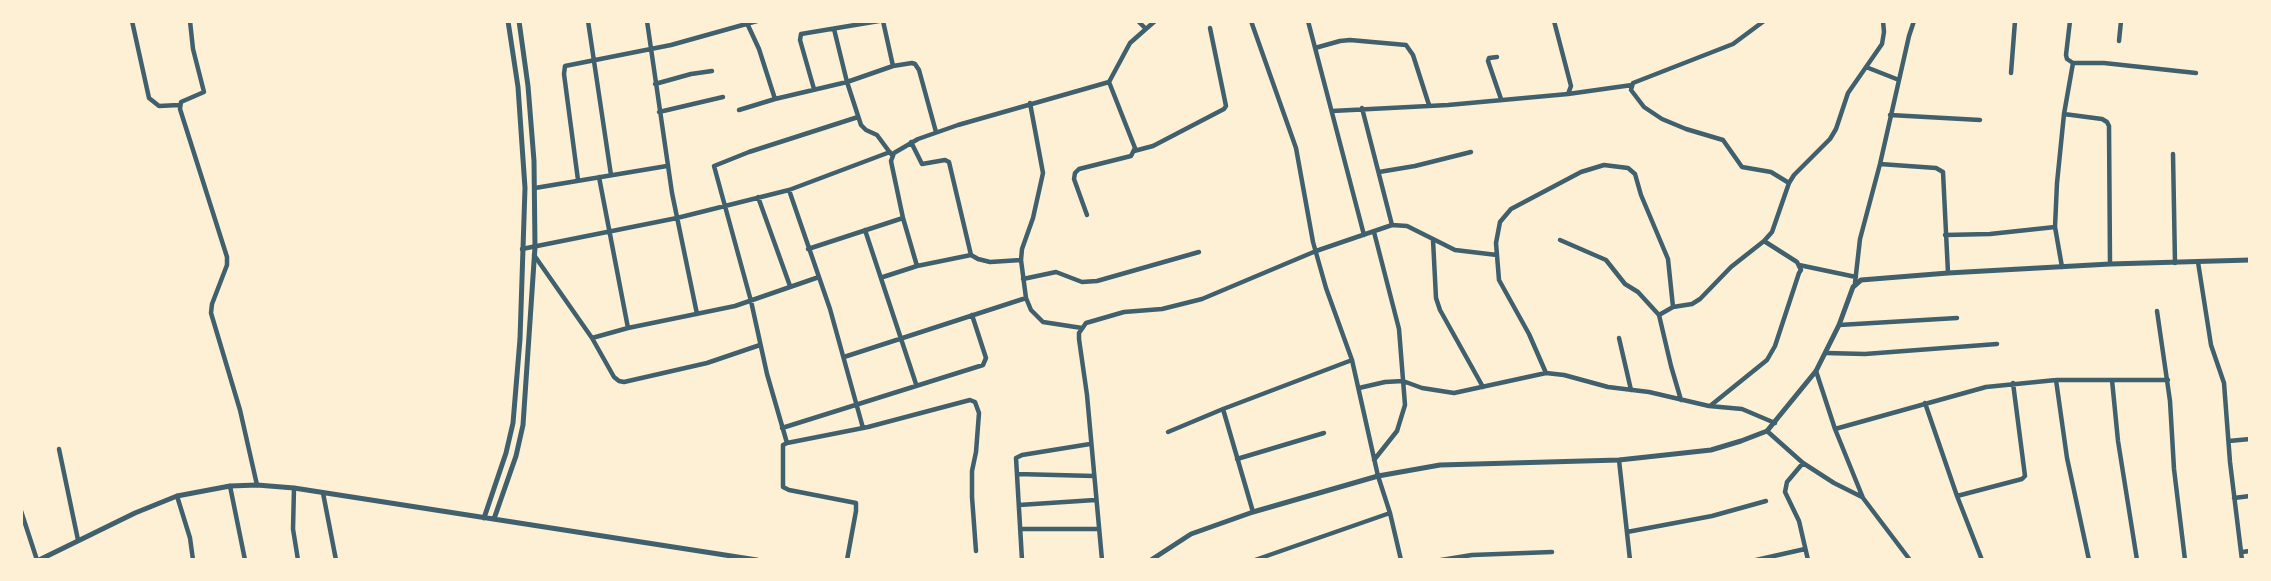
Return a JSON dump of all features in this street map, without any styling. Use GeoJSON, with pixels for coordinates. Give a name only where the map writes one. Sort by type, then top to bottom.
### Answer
{"type":"FeatureCollection","features":[{"type":"Feature","properties":{"kind":"street"},"geometry":{"type":"LineString","coordinates":[[132,21],[149,98],[159,106],[179,105],[184,99],[204,92],[193,49],[190,21]]}},
{"type":"Feature","properties":{"kind":"street"},"geometry":{"type":"LineString","coordinates":[[484,518],[513,423],[520,339],[525,188],[518,87],[509,21]]}},
{"type":"Feature","properties":{"kind":"street"},"geometry":{"type":"LineString","coordinates":[[494,519],[516,456],[523,425],[535,247],[535,188],[528,86],[519,21]]}},
{"type":"Feature","properties":{"kind":"street"},"geometry":{"type":"LineString","coordinates":[[589,21],[611,175]]}},
{"type":"Feature","properties":{"kind":"street"},"geometry":{"type":"LineString","coordinates":[[578,180],[564,69],[567,65],[651,49],[757,21]]}},
{"type":"Feature","properties":{"kind":"street"},"geometry":{"type":"LineString","coordinates":[[814,89],[800,37],[803,33],[881,21],[893,66]]}},
{"type":"Feature","properties":{"kind":"street"},"geometry":{"type":"LineString","coordinates":[[1138,21],[1146,29]]}},
{"type":"Feature","properties":{"kind":"street"},"geometry":{"type":"LineString","coordinates":[[522,249],[677,218],[789,190],[891,154],[936,132],[1030,103],[1095,88],[1109,82],[1126,49],[1155,21]]}},
{"type":"Feature","properties":{"kind":"street"},"geometry":{"type":"LineString","coordinates":[[1251,21],[1296,148],[1316,251],[1326,288],[1352,360],[1374,460],[1401,560]]}},
{"type":"Feature","properties":{"kind":"street"},"geometry":{"type":"LineString","coordinates":[[1308,21],[1364,235]]}},
{"type":"Feature","properties":{"kind":"street"},"geometry":{"type":"LineString","coordinates":[[1554,21],[1571,86],[1568,94]]}},
{"type":"Feature","properties":{"kind":"street"},"geometry":{"type":"LineString","coordinates":[[1332,111],[1568,94],[1632,85],[1720,51],[1764,21]]}},
{"type":"Feature","properties":{"kind":"street"},"geometry":{"type":"LineString","coordinates":[[1659,315],[1673,307],[1692,304],[1700,299],[1731,267],[1772,232],[1789,183],[1830,139],[1848,93],[1883,40],[1883,21]]}},
{"type":"Feature","properties":{"kind":"street"},"geometry":{"type":"LineString","coordinates":[[1152,560],[1191,534],[1253,512],[1378,476],[1440,465],[1619,460],[1711,450],[1767,431],[1816,371],[1839,325],[1856,280],[1860,239],[1914,21]]}},
{"type":"Feature","properties":{"kind":"street"},"geometry":{"type":"LineString","coordinates":[[2011,73],[2015,21]]}},
{"type":"Feature","properties":{"kind":"street"},"geometry":{"type":"LineString","coordinates":[[2070,21],[2067,60],[2196,73]]}},
{"type":"Feature","properties":{"kind":"street"},"geometry":{"type":"LineString","coordinates":[[2119,41],[2121,21]]}},
{"type":"Feature","properties":{"kind":"street"},"geometry":{"type":"LineString","coordinates":[[648,22],[667,166],[697,314]]}},
{"type":"Feature","properties":{"kind":"street"},"geometry":{"type":"LineString","coordinates":[[747,23],[775,99]]}},
{"type":"Feature","properties":{"kind":"street"},"geometry":{"type":"LineString","coordinates":[[1087,215],[1074,178],[1074,173],[1079,169],[1131,156],[1134,151],[1153,146],[1226,106],[1210,28]]}},
{"type":"Feature","properties":{"kind":"street"},"geometry":{"type":"LineString","coordinates":[[834,29],[858,117],[864,128],[877,135],[891,154],[903,218],[917,267]]}},
{"type":"Feature","properties":{"kind":"street"},"geometry":{"type":"LineString","coordinates":[[1315,48],[1350,40],[1406,45],[1413,55],[1429,105]]}},
{"type":"Feature","properties":{"kind":"street"},"geometry":{"type":"LineString","coordinates":[[1497,57],[1489,58],[1488,61],[1502,99]]}},
{"type":"Feature","properties":{"kind":"street"},"geometry":{"type":"LineString","coordinates":[[2062,267],[2055,227],[2064,114],[2073,62]]}},
{"type":"Feature","properties":{"kind":"street"},"geometry":{"type":"LineString","coordinates":[[739,110],[912,63],[917,66],[936,132]]}},
{"type":"Feature","properties":{"kind":"street"},"geometry":{"type":"LineString","coordinates":[[1866,67],[1899,80]]}},
{"type":"Feature","properties":{"kind":"street"},"geometry":{"type":"LineString","coordinates":[[655,83],[712,71]]}},
{"type":"Feature","properties":{"kind":"street"},"geometry":{"type":"LineString","coordinates":[[1109,82],[1134,151]]}},
{"type":"Feature","properties":{"kind":"street"},"geometry":{"type":"LineString","coordinates":[[1632,85],[1631,90],[1644,107],[1662,119],[1686,130],[1717,137],[1728,145],[1742,167],[1771,172],[1789,183]]}},
{"type":"Feature","properties":{"kind":"street"},"geometry":{"type":"LineString","coordinates":[[659,112],[723,97]]}},
{"type":"Feature","properties":{"kind":"street"},"geometry":{"type":"LineString","coordinates":[[1030,103],[1043,173],[1021,260],[1026,298],[1031,310],[1043,322],[1082,328]]}},
{"type":"Feature","properties":{"kind":"street"},"geometry":{"type":"LineString","coordinates":[[179,105],[227,257],[227,265],[211,313],[240,410],[257,485]]}},
{"type":"Feature","properties":{"kind":"street"},"geometry":{"type":"LineString","coordinates":[[1362,108],[1392,225]]}},
{"type":"Feature","properties":{"kind":"street"},"geometry":{"type":"LineString","coordinates":[[2064,114],[2102,118],[2109,126],[2110,264]]}},
{"type":"Feature","properties":{"kind":"street"},"geometry":{"type":"LineString","coordinates":[[1890,115],[1980,120]]}},
{"type":"Feature","properties":{"kind":"street"},"geometry":{"type":"LineString","coordinates":[[787,443],[751,301],[713,169],[715,164],[858,117]]}},
{"type":"Feature","properties":{"kind":"street"},"geometry":{"type":"LineString","coordinates":[[911,142],[922,164],[945,160],[949,162],[971,255],[990,262],[1021,260]]}},
{"type":"Feature","properties":{"kind":"street"},"geometry":{"type":"LineString","coordinates":[[1378,172],[1471,152]]}},
{"type":"Feature","properties":{"kind":"street"},"geometry":{"type":"LineString","coordinates":[[2173,155],[2175,263]]}},
{"type":"Feature","properties":{"kind":"street"},"geometry":{"type":"LineString","coordinates":[[1880,164],[1936,168],[1942,172],[1948,273]]}},
{"type":"Feature","properties":{"kind":"street"},"geometry":{"type":"LineString","coordinates":[[1546,373],[1529,334],[1499,280],[1496,243],[1500,222],[1511,209],[1588,168],[1604,165],[1628,168],[1634,174],[1670,265],[1673,307]]}},
{"type":"Feature","properties":{"kind":"street"},"geometry":{"type":"LineString","coordinates":[[535,188],[667,166]]}},
{"type":"Feature","properties":{"kind":"street"},"geometry":{"type":"LineString","coordinates":[[599,177],[628,328]]}},
{"type":"Feature","properties":{"kind":"street"},"geometry":{"type":"LineString","coordinates":[[789,190],[819,276],[863,428]]}},
{"type":"Feature","properties":{"kind":"street"},"geometry":{"type":"LineString","coordinates":[[758,197],[790,286]]}},
{"type":"Feature","properties":{"kind":"street"},"geometry":{"type":"LineString","coordinates":[[808,248],[903,218]]}},
{"type":"Feature","properties":{"kind":"street"},"geometry":{"type":"LineString","coordinates":[[1102,560],[1087,395],[1079,339],[1082,328],[1090,321],[1124,312],[1162,309],[1202,299],[1316,251],[1392,225],[1407,226],[1455,250],[1497,256]]}},
{"type":"Feature","properties":{"kind":"street"},"geometry":{"type":"LineString","coordinates":[[1945,235],[1990,234],[2055,227]]}},
{"type":"Feature","properties":{"kind":"street"},"geometry":{"type":"LineString","coordinates":[[865,230],[883,277],[916,384]]}},
{"type":"Feature","properties":{"kind":"street"},"geometry":{"type":"LineString","coordinates":[[1374,232],[1399,329],[1405,405],[1402,422],[1397,431],[1374,460]]}},
{"type":"Feature","properties":{"kind":"street"},"geometry":{"type":"LineString","coordinates":[[1433,240],[1436,298],[1440,310],[1483,387]]}},
{"type":"Feature","properties":{"kind":"street"},"geometry":{"type":"LineString","coordinates":[[1560,240],[1606,260],[1625,284],[1638,292],[1659,315],[1681,400]]}},
{"type":"Feature","properties":{"kind":"street"},"geometry":{"type":"LineString","coordinates":[[1764,241],[1799,265],[1856,280],[2110,264],[2250,260]]}},
{"type":"Feature","properties":{"kind":"street"},"geometry":{"type":"LineString","coordinates":[[1023,279],[1056,272],[1082,282],[1097,281],[1199,252]]}},
{"type":"Feature","properties":{"kind":"street"},"geometry":{"type":"LineString","coordinates":[[534,255],[592,338],[614,377],[624,382],[707,363],[760,345]]}},
{"type":"Feature","properties":{"kind":"street"},"geometry":{"type":"LineString","coordinates":[[883,277],[971,255]]}},
{"type":"Feature","properties":{"kind":"street"},"geometry":{"type":"LineString","coordinates":[[2199,262],[2211,345],[2224,383],[2242,560]]}},
{"type":"Feature","properties":{"kind":"street"},"geometry":{"type":"LineString","coordinates":[[1709,406],[1768,360],[1801,270],[1799,265]]}},
{"type":"Feature","properties":{"kind":"street"},"geometry":{"type":"LineString","coordinates":[[592,338],[751,301],[819,276]]}},
{"type":"Feature","properties":{"kind":"street"},"geometry":{"type":"LineString","coordinates":[[844,357],[1026,298]]}},
{"type":"Feature","properties":{"kind":"street"},"geometry":{"type":"LineString","coordinates":[[2157,311],[2168,380],[2174,469],[2185,560]]}},
{"type":"Feature","properties":{"kind":"street"},"geometry":{"type":"LineString","coordinates":[[782,428],[985,363],[986,358],[972,315]]}},
{"type":"Feature","properties":{"kind":"street"},"geometry":{"type":"LineString","coordinates":[[1839,325],[1957,318]]}},
{"type":"Feature","properties":{"kind":"street"},"geometry":{"type":"LineString","coordinates":[[1619,338],[1631,390]]}},
{"type":"Feature","properties":{"kind":"street"},"geometry":{"type":"LineString","coordinates":[[1826,354],[1865,354],[1997,344]]}},
{"type":"Feature","properties":{"kind":"street"},"geometry":{"type":"LineString","coordinates":[[1168,432],[1352,360]]}},
{"type":"Feature","properties":{"kind":"street"},"geometry":{"type":"LineString","coordinates":[[1816,371],[1835,429],[1863,498],[1910,560]]}},
{"type":"Feature","properties":{"kind":"street"},"geometry":{"type":"LineString","coordinates":[[1359,388],[1403,381],[1454,393],[1546,373],[1709,406],[1749,410],[1775,423]]}},
{"type":"Feature","properties":{"kind":"street"},"geometry":{"type":"LineString","coordinates":[[1835,429],[1975,389],[2013,383],[2056,380],[2168,380]]}},
{"type":"Feature","properties":{"kind":"street"},"geometry":{"type":"LineString","coordinates":[[2056,380],[2071,481],[2089,560]]}},
{"type":"Feature","properties":{"kind":"street"},"geometry":{"type":"LineString","coordinates":[[2112,380],[2118,441],[2137,560]]}},
{"type":"Feature","properties":{"kind":"street"},"geometry":{"type":"LineString","coordinates":[[1956,496],[2025,476],[2013,383]]}},
{"type":"Feature","properties":{"kind":"street"},"geometry":{"type":"LineString","coordinates":[[847,560],[856,503],[783,487],[782,449],[787,443],[863,428],[970,400],[975,402],[979,413],[972,471],[976,551]]}},
{"type":"Feature","properties":{"kind":"street"},"geometry":{"type":"LineString","coordinates":[[1925,403],[1956,496],[1982,560]]}},
{"type":"Feature","properties":{"kind":"street"},"geometry":{"type":"LineString","coordinates":[[1223,409],[1253,512]]}},
{"type":"Feature","properties":{"kind":"street"},"geometry":{"type":"LineString","coordinates":[[1767,431],[1803,463],[1834,484],[1863,498]]}},
{"type":"Feature","properties":{"kind":"street"},"geometry":{"type":"LineString","coordinates":[[1237,459],[1324,433]]}},
{"type":"Feature","properties":{"kind":"street"},"geometry":{"type":"LineString","coordinates":[[2229,441],[2250,439]]}},
{"type":"Feature","properties":{"kind":"street"},"geometry":{"type":"LineString","coordinates":[[1022,560],[1016,462],[1020,455],[1090,444]]}},
{"type":"Feature","properties":{"kind":"street"},"geometry":{"type":"LineString","coordinates":[[59,449],[78,540]]}},
{"type":"Feature","properties":{"kind":"street"},"geometry":{"type":"LineString","coordinates":[[1619,460],[1630,560]]}},
{"type":"Feature","properties":{"kind":"street"},"geometry":{"type":"LineString","coordinates":[[1803,463],[1787,482],[1785,492],[1799,521],[1808,560]]}},
{"type":"Feature","properties":{"kind":"street"},"geometry":{"type":"LineString","coordinates":[[1017,474],[1094,476]]}},
{"type":"Feature","properties":{"kind":"street"},"geometry":{"type":"LineString","coordinates":[[21,510],[41,559],[177,496],[230,486],[257,485],[294,488],[757,560]]}},
{"type":"Feature","properties":{"kind":"street"},"geometry":{"type":"LineString","coordinates":[[230,486],[245,560]]}},
{"type":"Feature","properties":{"kind":"street"},"geometry":{"type":"LineString","coordinates":[[294,488],[293,529],[298,560]]}},
{"type":"Feature","properties":{"kind":"street"},"geometry":{"type":"LineString","coordinates":[[323,493],[336,560]]}},
{"type":"Feature","properties":{"kind":"street"},"geometry":{"type":"LineString","coordinates":[[177,496],[190,538],[193,560]]}},
{"type":"Feature","properties":{"kind":"street"},"geometry":{"type":"LineString","coordinates":[[2234,498],[2250,496]]}},
{"type":"Feature","properties":{"kind":"street"},"geometry":{"type":"LineString","coordinates":[[1019,505],[1095,500]]}},
{"type":"Feature","properties":{"kind":"street"},"geometry":{"type":"LineString","coordinates":[[1627,531],[1712,516],[1766,501]]}},
{"type":"Feature","properties":{"kind":"street"},"geometry":{"type":"LineString","coordinates":[[1255,560],[1390,513]]}},
{"type":"Feature","properties":{"kind":"street"},"geometry":{"type":"LineString","coordinates":[[1021,529],[1098,528]]}},
{"type":"Feature","properties":{"kind":"street"},"geometry":{"type":"LineString","coordinates":[[1756,560],[1805,549]]}},
{"type":"Feature","properties":{"kind":"street"},"geometry":{"type":"LineString","coordinates":[[2242,552],[2250,551]]}},
{"type":"Feature","properties":{"kind":"street"},"geometry":{"type":"LineString","coordinates":[[1441,560],[1552,552]]}}]}
